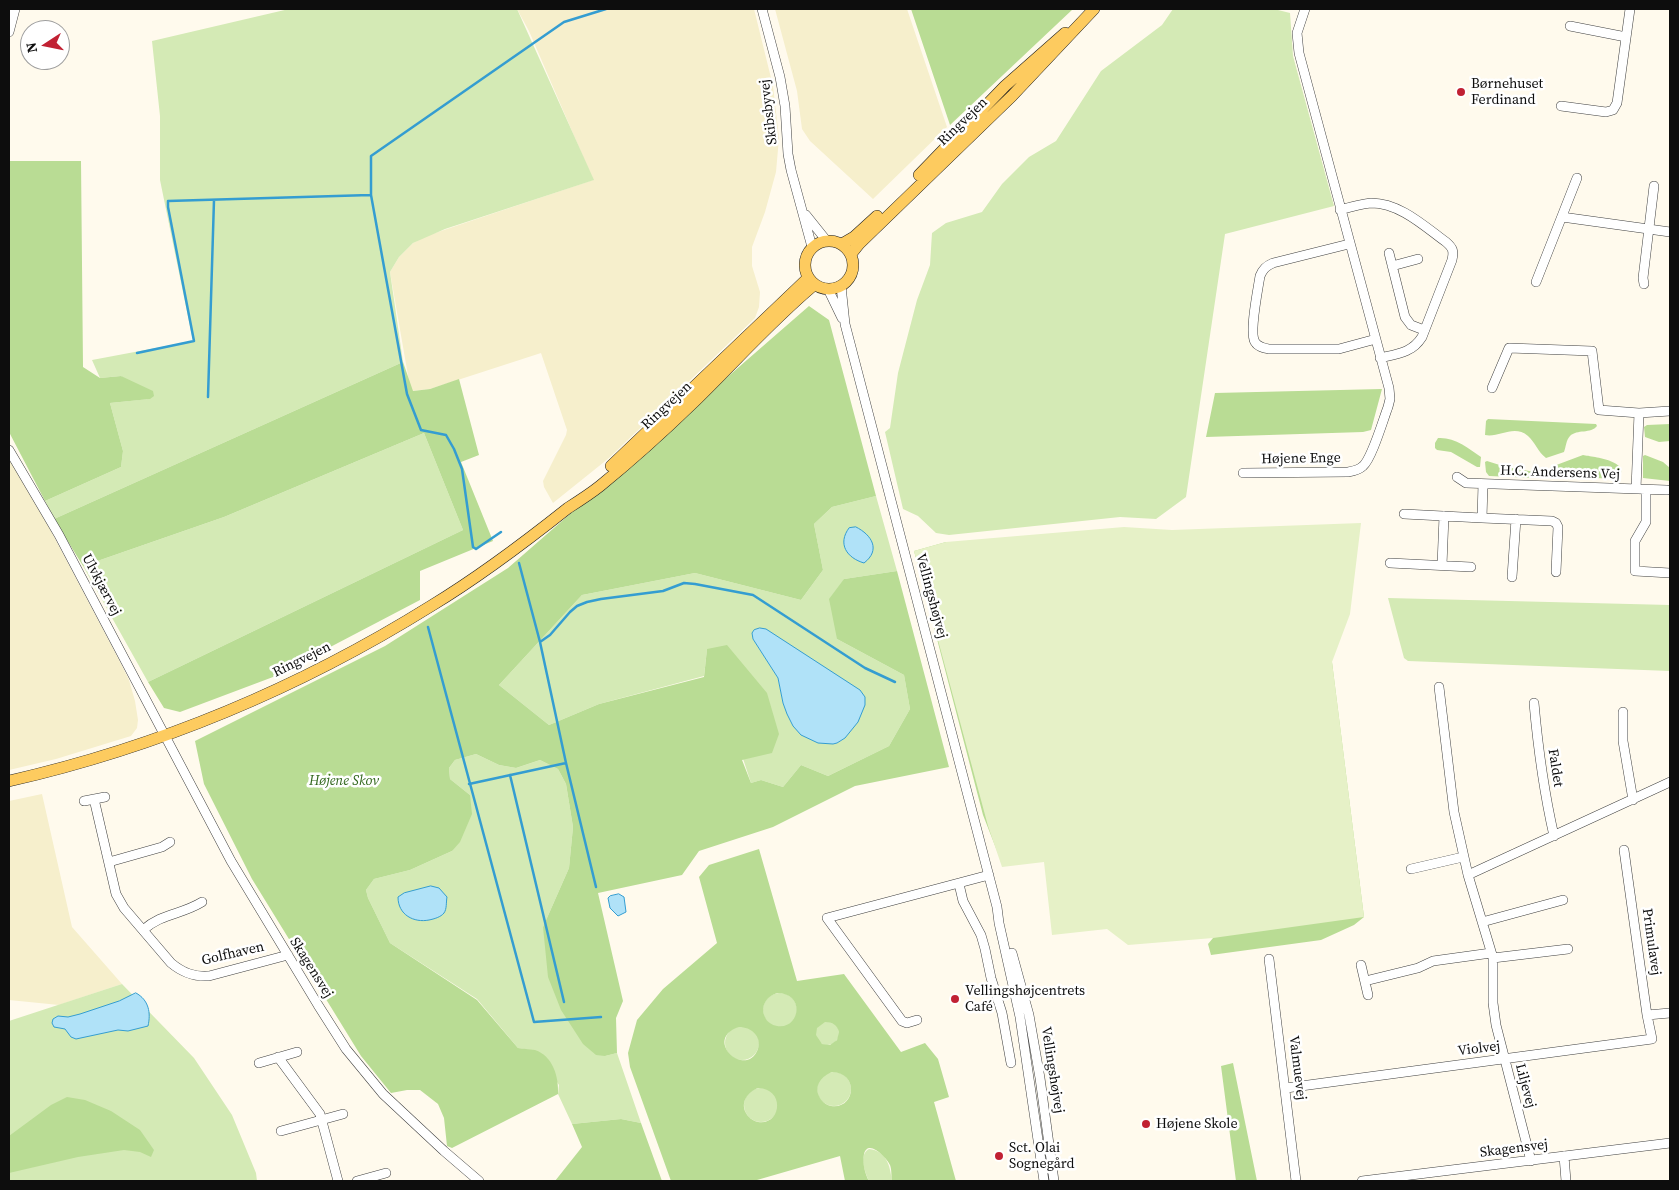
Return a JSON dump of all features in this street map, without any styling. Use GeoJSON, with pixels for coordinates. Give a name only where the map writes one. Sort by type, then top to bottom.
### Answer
{"type":"FeatureCollection","features":[{"type":"Feature","properties":{"kind":"main road","name":"Ringvejen"},"geometry":{"type":"LineString","coordinates":[[842,244],[854,237],[878,215],[999,92],[1093,9]]}},
{"type":"Feature","properties":{"kind":"main road","name":"Ringvejen"},"geometry":{"type":"LineString","coordinates":[[851,254],[865,238],[1012,96],[1060,47],[1093,9]]}},
{"type":"Feature","properties":{"kind":"main road"},"geometry":{"type":"LineString","coordinates":[[826,240],[842,244],[851,254],[853,264],[851,274],[842,286],[828,289],[811,281],[806,273],[804,262],[808,251],[826,240]]}},
{"type":"Feature","properties":{"kind":"main road","name":"Ringvejen"},"geometry":{"type":"LineString","coordinates":[[9,781],[51,771],[166,736],[214,717],[274,691],[357,649],[431,606],[501,560],[599,487],[686,409],[811,281]]}},
{"type":"Feature","properties":{"kind":"street"},"geometry":{"type":"LineString","coordinates":[[9,32],[15,9]]}},
{"type":"Feature","properties":{"kind":"street","name":"Skibsbyvej"},"geometry":{"type":"LineString","coordinates":[[762,9],[780,77],[785,106],[788,154],[793,178],[812,247]]}},
{"type":"Feature","properties":{"kind":"street","name":"Højene Enge"},"geometry":{"type":"LineString","coordinates":[[1243,473],[1348,472],[1357,470],[1364,465],[1390,398],[1389,388],[1299,53],[1297,33],[1305,9]]}},
{"type":"Feature","properties":{"kind":"street"},"geometry":{"type":"LineString","coordinates":[[1561,106],[1606,112],[1613,110],[1617,103],[1630,9]]}},
{"type":"Feature","properties":{"kind":"street"},"geometry":{"type":"LineString","coordinates":[[1570,26],[1626,37]]}},
{"type":"Feature","properties":{"kind":"street"},"geometry":{"type":"LineString","coordinates":[[1536,282],[1577,178]]}},
{"type":"Feature","properties":{"kind":"street"},"geometry":{"type":"LineString","coordinates":[[1644,284],[1643,278],[1654,186]]}},
{"type":"Feature","properties":{"kind":"street"},"geometry":{"type":"LineString","coordinates":[[1340,210],[1370,203],[1387,204],[1397,208],[1446,242],[1452,248],[1454,254],[1417,345],[1409,351],[1380,358]]}},
{"type":"Feature","properties":{"kind":"street","name":"Skibsbyvej"},"geometry":{"type":"LineString","coordinates":[[803,211],[826,240]]}},
{"type":"Feature","properties":{"kind":"street"},"geometry":{"type":"LineString","coordinates":[[1562,217],[1670,232]]}},
{"type":"Feature","properties":{"kind":"street"},"geometry":{"type":"LineString","coordinates":[[1350,244],[1273,264],[1263,269],[1260,276],[1253,324],[1254,342],[1259,346],[1269,349],[1339,349],[1376,339]]}},
{"type":"Feature","properties":{"kind":"street"},"geometry":{"type":"LineString","coordinates":[[1389,253],[1405,317],[1411,325],[1424,330]]}},
{"type":"Feature","properties":{"kind":"street"},"geometry":{"type":"LineString","coordinates":[[1392,266],[1418,260]]}},
{"type":"Feature","properties":{"kind":"street","name":"Vellingshøjvej"},"geometry":{"type":"LineString","coordinates":[[842,286],[845,324],[997,907],[1024,1035],[1044,1181]]}},
{"type":"Feature","properties":{"kind":"street","name":"Vellingshøjvej"},"geometry":{"type":"LineString","coordinates":[[828,289],[845,324]]}},
{"type":"Feature","properties":{"kind":"street"},"geometry":{"type":"LineString","coordinates":[[1492,388],[1509,348],[1592,351],[1599,410],[1639,413],[1670,411]]}},
{"type":"Feature","properties":{"kind":"street","name":"H.C. Andersens Vej"},"geometry":{"type":"LineString","coordinates":[[1636,489],[1639,413]]}},
{"type":"Feature","properties":{"kind":"street","name":"Ulvkjærvej"},"geometry":{"type":"LineString","coordinates":[[9,450],[59,535],[166,736]]}},
{"type":"Feature","properties":{"kind":"street","name":"H.C. Andersens Vej"},"geometry":{"type":"LineString","coordinates":[[1457,477],[1466,483],[1667,490]]}},
{"type":"Feature","properties":{"kind":"street","name":"H.C. Andersens Vej"},"geometry":{"type":"LineString","coordinates":[[1482,518],[1483,484]]}},
{"type":"Feature","properties":{"kind":"street"},"geometry":{"type":"LineString","coordinates":[[1646,490],[1646,522],[1636,542],[1635,572],[1670,573]]}},
{"type":"Feature","properties":{"kind":"street"},"geometry":{"type":"LineString","coordinates":[[1404,514],[1552,521],[1558,527],[1556,572]]}},
{"type":"Feature","properties":{"kind":"street"},"geometry":{"type":"LineString","coordinates":[[1442,566],[1444,516]]}},
{"type":"Feature","properties":{"kind":"street"},"geometry":{"type":"LineString","coordinates":[[1512,577],[1516,519]]}},
{"type":"Feature","properties":{"kind":"street"},"geometry":{"type":"LineString","coordinates":[[1390,564],[1471,567]]}},
{"type":"Feature","properties":{"kind":"street","name":"Liljevej"},"geometry":{"type":"LineString","coordinates":[[1439,688],[1454,812],[1468,875],[1492,955],[1493,1003],[1496,1025],[1531,1161]]}},
{"type":"Feature","properties":{"kind":"street","name":"Faldet"},"geometry":{"type":"LineString","coordinates":[[1534,703],[1538,750],[1554,836]]}},
{"type":"Feature","properties":{"kind":"street"},"geometry":{"type":"LineString","coordinates":[[1623,712],[1623,741],[1633,800]]}},
{"type":"Feature","properties":{"kind":"street","name":"Skagensvej"},"geometry":{"type":"LineString","coordinates":[[166,736],[171,749],[231,861],[346,1049],[383,1094],[474,1180]]}},
{"type":"Feature","properties":{"kind":"street"},"geometry":{"type":"LineString","coordinates":[[1468,875],[1670,782]]}},
{"type":"Feature","properties":{"kind":"street"},"geometry":{"type":"LineString","coordinates":[[84,801],[105,796]]}},
{"type":"Feature","properties":{"kind":"street","name":"Golfhaven"},"geometry":{"type":"LineString","coordinates":[[94,799],[120,902],[171,963],[180,970],[199,976],[218,974],[288,955]]}},
{"type":"Feature","properties":{"kind":"street"},"geometry":{"type":"LineString","coordinates":[[109,862],[162,847],[170,842]]}},
{"type":"Feature","properties":{"kind":"street","name":"Primulavej"},"geometry":{"type":"LineString","coordinates":[[1624,850],[1647,1015]]}},
{"type":"Feature","properties":{"kind":"street"},"geometry":{"type":"LineString","coordinates":[[1411,869],[1464,856]]}},
{"type":"Feature","properties":{"kind":"street"},"geometry":{"type":"LineString","coordinates":[[917,1020],[907,1023],[902,1021],[827,918],[989,875]]}},
{"type":"Feature","properties":{"kind":"street"},"geometry":{"type":"LineString","coordinates":[[959,884],[963,901],[981,935],[991,978],[1002,1013],[1011,1063]]}},
{"type":"Feature","properties":{"kind":"street"},"geometry":{"type":"LineString","coordinates":[[1482,922],[1563,900]]}},
{"type":"Feature","properties":{"kind":"street"},"geometry":{"type":"LineString","coordinates":[[142,930],[154,921],[192,908],[202,902]]}},
{"type":"Feature","properties":{"kind":"street","name":"Vellingshøjvej"},"geometry":{"type":"LineString","coordinates":[[997,907],[1004,922],[1029,1015],[1054,1181]]}},
{"type":"Feature","properties":{"kind":"street"},"geometry":{"type":"LineString","coordinates":[[1365,981],[1418,968],[1433,961],[1568,949]]}},
{"type":"Feature","properties":{"kind":"street","name":"Valmuevej"},"geometry":{"type":"LineString","coordinates":[[1269,959],[1296,1181]]}},
{"type":"Feature","properties":{"kind":"street"},"geometry":{"type":"LineString","coordinates":[[1361,965],[1368,995]]}},
{"type":"Feature","properties":{"kind":"street"},"geometry":{"type":"LineString","coordinates":[[1647,1015],[1670,1013]]}},
{"type":"Feature","properties":{"kind":"street","name":"Violvej"},"geometry":{"type":"LineString","coordinates":[[1286,1088],[1652,1039],[1647,1015]]}},
{"type":"Feature","properties":{"kind":"street"},"geometry":{"type":"LineString","coordinates":[[259,1063],[297,1052]]}},
{"type":"Feature","properties":{"kind":"street"},"geometry":{"type":"LineString","coordinates":[[278,1057],[320,1114],[338,1181]]}},
{"type":"Feature","properties":{"kind":"street"},"geometry":{"type":"LineString","coordinates":[[281,1131],[343,1114]]}},
{"type":"Feature","properties":{"kind":"street","name":"Skagensvej"},"geometry":{"type":"LineString","coordinates":[[1362,1181],[1670,1143]]}},
{"type":"Feature","properties":{"kind":"street"},"geometry":{"type":"LineString","coordinates":[[1564,1156],[1566,1181]]}},
{"type":"Feature","properties":{"kind":"street"},"geometry":{"type":"LineString","coordinates":[[357,1181],[386,1173]]}},
{"type":"Feature","properties":{"kind":"shaded area"},"geometry":{"type":"Polygon","coordinates":[[[517,9],[754,9],[773,86],[779,138],[776,172],[765,212],[752,247],[752,266],[760,292],[759,307],[755,318],[609,458],[553,503],[544,487],[543,481],[567,430],[541,353],[430,389],[412,391],[390,272],[399,257],[413,243],[426,236],[593,180],[529,31],[517,9]]]}},
{"type":"Feature","properties":{"kind":"shaded area"},"geometry":{"type":"Polygon","coordinates":[[[775,9],[907,9],[947,127],[873,199],[810,141],[802,129],[797,91],[775,9]]]}},
{"type":"Feature","properties":{"kind":"shaded area"},"geometry":{"type":"Polygon","coordinates":[[[9,457],[42,514],[129,680],[138,720],[137,728],[131,736],[56,759],[9,770],[9,457]]]}},
{"type":"Feature","properties":{"kind":"shaded area"},"geometry":{"type":"Polygon","coordinates":[[[42,794],[72,927],[122,984],[59,1005],[9,1000],[9,801],[42,794]]]}},
{"type":"Feature","properties":{"kind":"green space"},"geometry":{"type":"Polygon","coordinates":[[[289,9],[517,9],[594,180],[445,229],[413,243],[399,257],[390,272],[403,362],[54,519],[45,501],[121,467],[123,451],[110,403],[149,399],[121,376],[100,378],[92,360],[193,341],[160,180],[160,116],[152,41],[289,9]]]}},
{"type":"Feature","properties":{"kind":"green space"},"geometry":{"type":"Polygon","coordinates":[[[911,9],[1073,9],[950,125],[911,9]]]}},
{"type":"Feature","properties":{"kind":"green space"},"geometry":{"type":"Polygon","coordinates":[[[1173,9],[1274,9],[1290,13],[1293,56],[1334,206],[1225,234],[1186,497],[1156,519],[1120,517],[949,535],[936,533],[918,516],[903,509],[885,432],[890,428],[898,373],[917,300],[930,265],[932,233],[946,223],[982,212],[1002,184],[1029,157],[1056,141],[1101,71],[1162,25],[1173,9]]]}},
{"type":"Feature","properties":{"kind":"green space"},"geometry":{"type":"Polygon","coordinates":[[[9,161],[81,161],[83,367],[100,378],[121,376],[153,391],[154,396],[150,399],[110,403],[123,451],[121,467],[45,501],[9,432],[9,161]]]}},
{"type":"Feature","properties":{"kind":"green space","name":"Højene Skov"},"geometry":{"type":"Polygon","coordinates":[[[809,306],[829,320],[876,496],[832,507],[814,524],[823,570],[801,600],[695,573],[582,595],[499,685],[549,725],[599,704],[704,677],[707,649],[727,645],[767,693],[779,734],[772,753],[742,760],[751,783],[761,780],[783,787],[801,765],[828,776],[889,746],[910,709],[904,675],[837,639],[829,599],[844,579],[897,571],[949,767],[855,786],[773,827],[699,851],[682,875],[598,893],[623,1001],[616,1018],[617,1053],[605,1056],[596,1055],[583,1044],[561,1010],[548,977],[543,927],[569,868],[573,827],[566,784],[558,769],[540,760],[516,768],[499,765],[476,754],[455,760],[449,768],[450,779],[470,795],[472,814],[460,842],[452,851],[410,870],[374,879],[366,890],[368,898],[390,943],[477,1000],[518,1048],[535,1050],[546,1057],[556,1074],[558,1094],[452,1148],[447,1146],[444,1118],[438,1104],[420,1090],[391,1093],[361,1056],[252,879],[204,784],[195,741],[385,646],[508,568],[809,306]]]}},
{"type":"Feature","properties":{"kind":"green space"},"geometry":{"type":"Polygon","coordinates":[[[403,362],[413,391],[430,389],[459,379],[479,455],[461,462],[493,541],[420,571],[420,600],[273,677],[180,712],[164,708],[148,682],[463,530],[424,433],[224,517],[83,566],[54,519],[403,362]]]}},
{"type":"Feature","properties":{"kind":"green space"},"geometry":{"type":"Polygon","coordinates":[[[1382,389],[1371,430],[1363,432],[1206,437],[1215,393],[1382,389]]]}},
{"type":"Feature","properties":{"kind":"green space"},"geometry":{"type":"Polygon","coordinates":[[[1488,419],[1596,424],[1597,426],[1591,430],[1573,434],[1568,439],[1564,452],[1546,458],[1530,438],[1523,433],[1512,431],[1496,435],[1485,435],[1486,421],[1488,419]]]}},
{"type":"Feature","properties":{"kind":"green space"},"geometry":{"type":"Polygon","coordinates":[[[1670,424],[1670,441],[1659,442],[1645,437],[1644,427],[1647,425],[1670,424]]]}},
{"type":"Feature","properties":{"kind":"green space"},"geometry":{"type":"Polygon","coordinates":[[[424,433],[463,530],[148,682],[83,566],[224,517],[424,433]]]}},
{"type":"Feature","properties":{"kind":"green space"},"geometry":{"type":"Polygon","coordinates":[[[1438,438],[1456,441],[1471,450],[1481,457],[1480,467],[1451,452],[1437,450],[1435,443],[1438,438]]]}},
{"type":"Feature","properties":{"kind":"green space"},"geometry":{"type":"Polygon","coordinates":[[[1583,455],[1616,464],[1620,468],[1621,473],[1618,479],[1549,475],[1548,472],[1551,467],[1583,455]]]}},
{"type":"Feature","properties":{"kind":"green space"},"geometry":{"type":"Polygon","coordinates":[[[1645,455],[1663,462],[1670,468],[1670,481],[1643,478],[1643,456],[1645,455]]]}},
{"type":"Feature","properties":{"kind":"green space"},"geometry":{"type":"Polygon","coordinates":[[[1485,462],[1506,467],[1535,472],[1537,476],[1535,478],[1489,476],[1486,472],[1485,462]]]}},
{"type":"Feature","properties":{"kind":"green space"},"geometry":{"type":"Polygon","coordinates":[[[876,496],[897,571],[844,579],[837,639],[904,675],[910,709],[889,746],[828,776],[801,765],[783,787],[761,780],[751,783],[707,649],[704,676],[599,704],[549,725],[499,685],[582,595],[695,573],[801,600],[823,570],[814,524],[832,507],[876,496]],[[754,630],[752,634],[753,639],[778,678],[783,703],[793,726],[833,744],[845,738],[754,630]]]}},
{"type":"Feature","properties":{"kind":"green space"},"geometry":{"type":"Polygon","coordinates":[[[1361,523],[1350,614],[1332,662],[1364,917],[1213,938],[1128,945],[1107,929],[1052,935],[1044,862],[1002,867],[988,826],[914,551],[946,542],[1124,527],[1172,530],[1361,523]]]}},
{"type":"Feature","properties":{"kind":"green space"},"geometry":{"type":"Polygon","coordinates":[[[946,542],[1332,662],[1364,917],[1354,925],[1321,940],[1211,955],[1208,944],[1213,938],[1321,673],[1001,861],[983,815],[914,551],[946,542]]]}},
{"type":"Feature","properties":{"kind":"green space"},"geometry":{"type":"Polygon","coordinates":[[[1388,598],[1670,605],[1670,671],[1408,661],[1404,658],[1388,598]]]}},
{"type":"Feature","properties":{"kind":"green space"},"geometry":{"type":"Polygon","coordinates":[[[476,754],[499,765],[516,768],[540,760],[558,769],[566,784],[573,827],[569,868],[543,927],[605,1056],[617,1053],[641,1123],[621,1119],[572,1124],[558,1094],[559,1085],[536,1051],[518,1048],[477,999],[390,943],[368,898],[366,890],[374,879],[410,870],[452,851],[470,795],[450,779],[449,768],[455,760],[476,754]]]}},
{"type":"Feature","properties":{"kind":"green space"},"geometry":{"type":"Polygon","coordinates":[[[759,849],[797,981],[844,974],[901,1052],[925,1043],[938,1059],[949,1097],[934,1102],[956,1181],[892,1181],[888,1162],[882,1154],[869,1148],[864,1154],[863,1161],[869,1181],[845,1181],[840,1156],[757,1181],[671,1181],[630,1067],[628,1053],[637,1020],[663,989],[717,943],[699,877],[709,865],[759,849]],[[773,994],[765,1002],[763,1009],[765,1017],[773,1025],[785,1026],[791,1023],[795,1017],[796,1004],[786,995],[773,994]],[[825,1022],[817,1028],[816,1035],[822,1044],[830,1045],[837,1040],[839,1032],[834,1024],[825,1022]],[[739,1027],[729,1033],[725,1040],[730,1054],[737,1059],[745,1060],[752,1057],[758,1049],[757,1036],[743,1027],[739,1027]],[[832,1072],[825,1076],[818,1085],[821,1100],[831,1106],[839,1106],[845,1103],[851,1091],[847,1078],[832,1072]],[[758,1088],[746,1098],[744,1105],[748,1116],[758,1122],[766,1122],[772,1119],[777,1107],[773,1094],[758,1088]]]}},
{"type":"Feature","properties":{"kind":"green space"},"geometry":{"type":"Polygon","coordinates":[[[122,984],[194,1058],[232,1115],[256,1173],[257,1181],[9,1181],[9,1021],[122,984]]]}},
{"type":"Feature","properties":{"kind":"green space"},"geometry":{"type":"Polygon","coordinates":[[[780,993],[792,998],[797,1010],[792,1022],[780,1027],[768,1022],[763,1010],[768,998],[780,993]]]}},
{"type":"Feature","properties":{"kind":"green space"},"geometry":{"type":"Polygon","coordinates":[[[827,1021],[835,1025],[839,1033],[835,1041],[827,1045],[819,1041],[815,1033],[819,1025],[827,1021]]]}},
{"type":"Feature","properties":{"kind":"green space"},"geometry":{"type":"Polygon","coordinates":[[[742,1026],[754,1031],[759,1043],[754,1055],[742,1060],[730,1055],[725,1043],[730,1031],[742,1026]]]}},
{"type":"Feature","properties":{"kind":"green space"},"geometry":{"type":"Polygon","coordinates":[[[1233,1063],[1257,1181],[1236,1181],[1221,1066],[1233,1063]]]}},
{"type":"Feature","properties":{"kind":"green space"},"geometry":{"type":"Polygon","coordinates":[[[834,1072],[846,1077],[851,1089],[846,1101],[834,1106],[822,1101],[817,1089],[822,1077],[834,1072]]]}},
{"type":"Feature","properties":{"kind":"green space"},"geometry":{"type":"Polygon","coordinates":[[[761,1088],[773,1093],[778,1105],[773,1117],[761,1122],[749,1117],[744,1105],[749,1093],[761,1088]]]}},
{"type":"Feature","properties":{"kind":"green space"},"geometry":{"type":"Polygon","coordinates":[[[67,1097],[85,1100],[111,1111],[140,1130],[154,1150],[151,1157],[140,1152],[124,1150],[78,1157],[9,1173],[9,1136],[51,1105],[67,1097]]]}},
{"type":"Feature","properties":{"kind":"green space"},"geometry":{"type":"Polygon","coordinates":[[[621,1119],[641,1123],[662,1181],[555,1181],[582,1147],[572,1124],[621,1119]]]}},
{"type":"Feature","properties":{"kind":"green space"},"geometry":{"type":"Polygon","coordinates":[[[869,1149],[875,1150],[884,1156],[889,1165],[892,1181],[869,1181],[864,1169],[863,1159],[869,1149]]]}},
{"type":"Feature","properties":{"kind":"water"},"geometry":{"type":"Polygon","coordinates":[[[856,527],[870,538],[872,543],[872,553],[864,563],[853,558],[844,545],[849,528],[856,527]]]}},
{"type":"Feature","properties":{"kind":"water"},"geometry":{"type":"Polygon","coordinates":[[[760,628],[766,629],[860,690],[865,697],[865,705],[858,722],[845,738],[833,744],[818,743],[801,735],[793,726],[783,703],[778,678],[753,639],[752,633],[760,628]]]}},
{"type":"Feature","properties":{"kind":"water"},"geometry":{"type":"Polygon","coordinates":[[[431,886],[439,888],[447,897],[446,910],[443,914],[439,917],[423,921],[413,919],[404,913],[398,897],[404,893],[431,886]]]}},
{"type":"Feature","properties":{"kind":"water"},"geometry":{"type":"Polygon","coordinates":[[[619,894],[624,897],[626,912],[618,916],[610,908],[608,898],[619,894]]]}},
{"type":"Feature","properties":{"kind":"water"},"geometry":{"type":"Polygon","coordinates":[[[136,993],[144,999],[148,1007],[148,1026],[76,1039],[71,1037],[65,1029],[54,1027],[52,1023],[53,1019],[58,1016],[68,1017],[80,1014],[119,1001],[136,993]]]}},
{"type":"Feature","properties":{"kind":"waterway"},"geometry":{"type":"LineString","coordinates":[[501,532],[476,549],[473,547],[462,469],[454,449],[446,435],[421,430],[407,394],[371,195],[371,156],[564,22],[606,9]]}},
{"type":"Feature","properties":{"kind":"waterway"},"geometry":{"type":"LineString","coordinates":[[137,353],[194,341],[168,201],[370,195]]}},
{"type":"Feature","properties":{"kind":"waterway"},"geometry":{"type":"LineString","coordinates":[[208,397],[214,200]]}},
{"type":"Feature","properties":{"kind":"waterway"},"geometry":{"type":"LineString","coordinates":[[469,784],[566,763],[540,642],[519,563]]}},
{"type":"Feature","properties":{"kind":"waterway"},"geometry":{"type":"LineString","coordinates":[[540,642],[550,635],[577,606],[587,602],[663,591],[684,583],[695,584],[753,595],[865,668],[895,682]]}},
{"type":"Feature","properties":{"kind":"waterway"},"geometry":{"type":"LineString","coordinates":[[428,627],[534,1022],[601,1017]]}},
{"type":"Feature","properties":{"kind":"waterway"},"geometry":{"type":"LineString","coordinates":[[566,763],[596,887]]}},
{"type":"Feature","properties":{"kind":"waterway"},"geometry":{"type":"LineString","coordinates":[[510,775],[564,1002]]}},
{"type":"Feature","properties":{"kind":"place","name":"Børnehuset Ferdinand"},"geometry":{"type":"Point","coordinates":[1461,92]}},
{"type":"Feature","properties":{"kind":"place","name":"Vellingshøjcentrets Café"},"geometry":{"type":"Point","coordinates":[955,999]}},
{"type":"Feature","properties":{"kind":"place","name":"Højene Skole"},"geometry":{"type":"Point","coordinates":[1146,1124]}},
{"type":"Feature","properties":{"kind":"place","name":"Sct. Olai Sognegård"},"geometry":{"type":"Point","coordinates":[999,1156]}}]}
